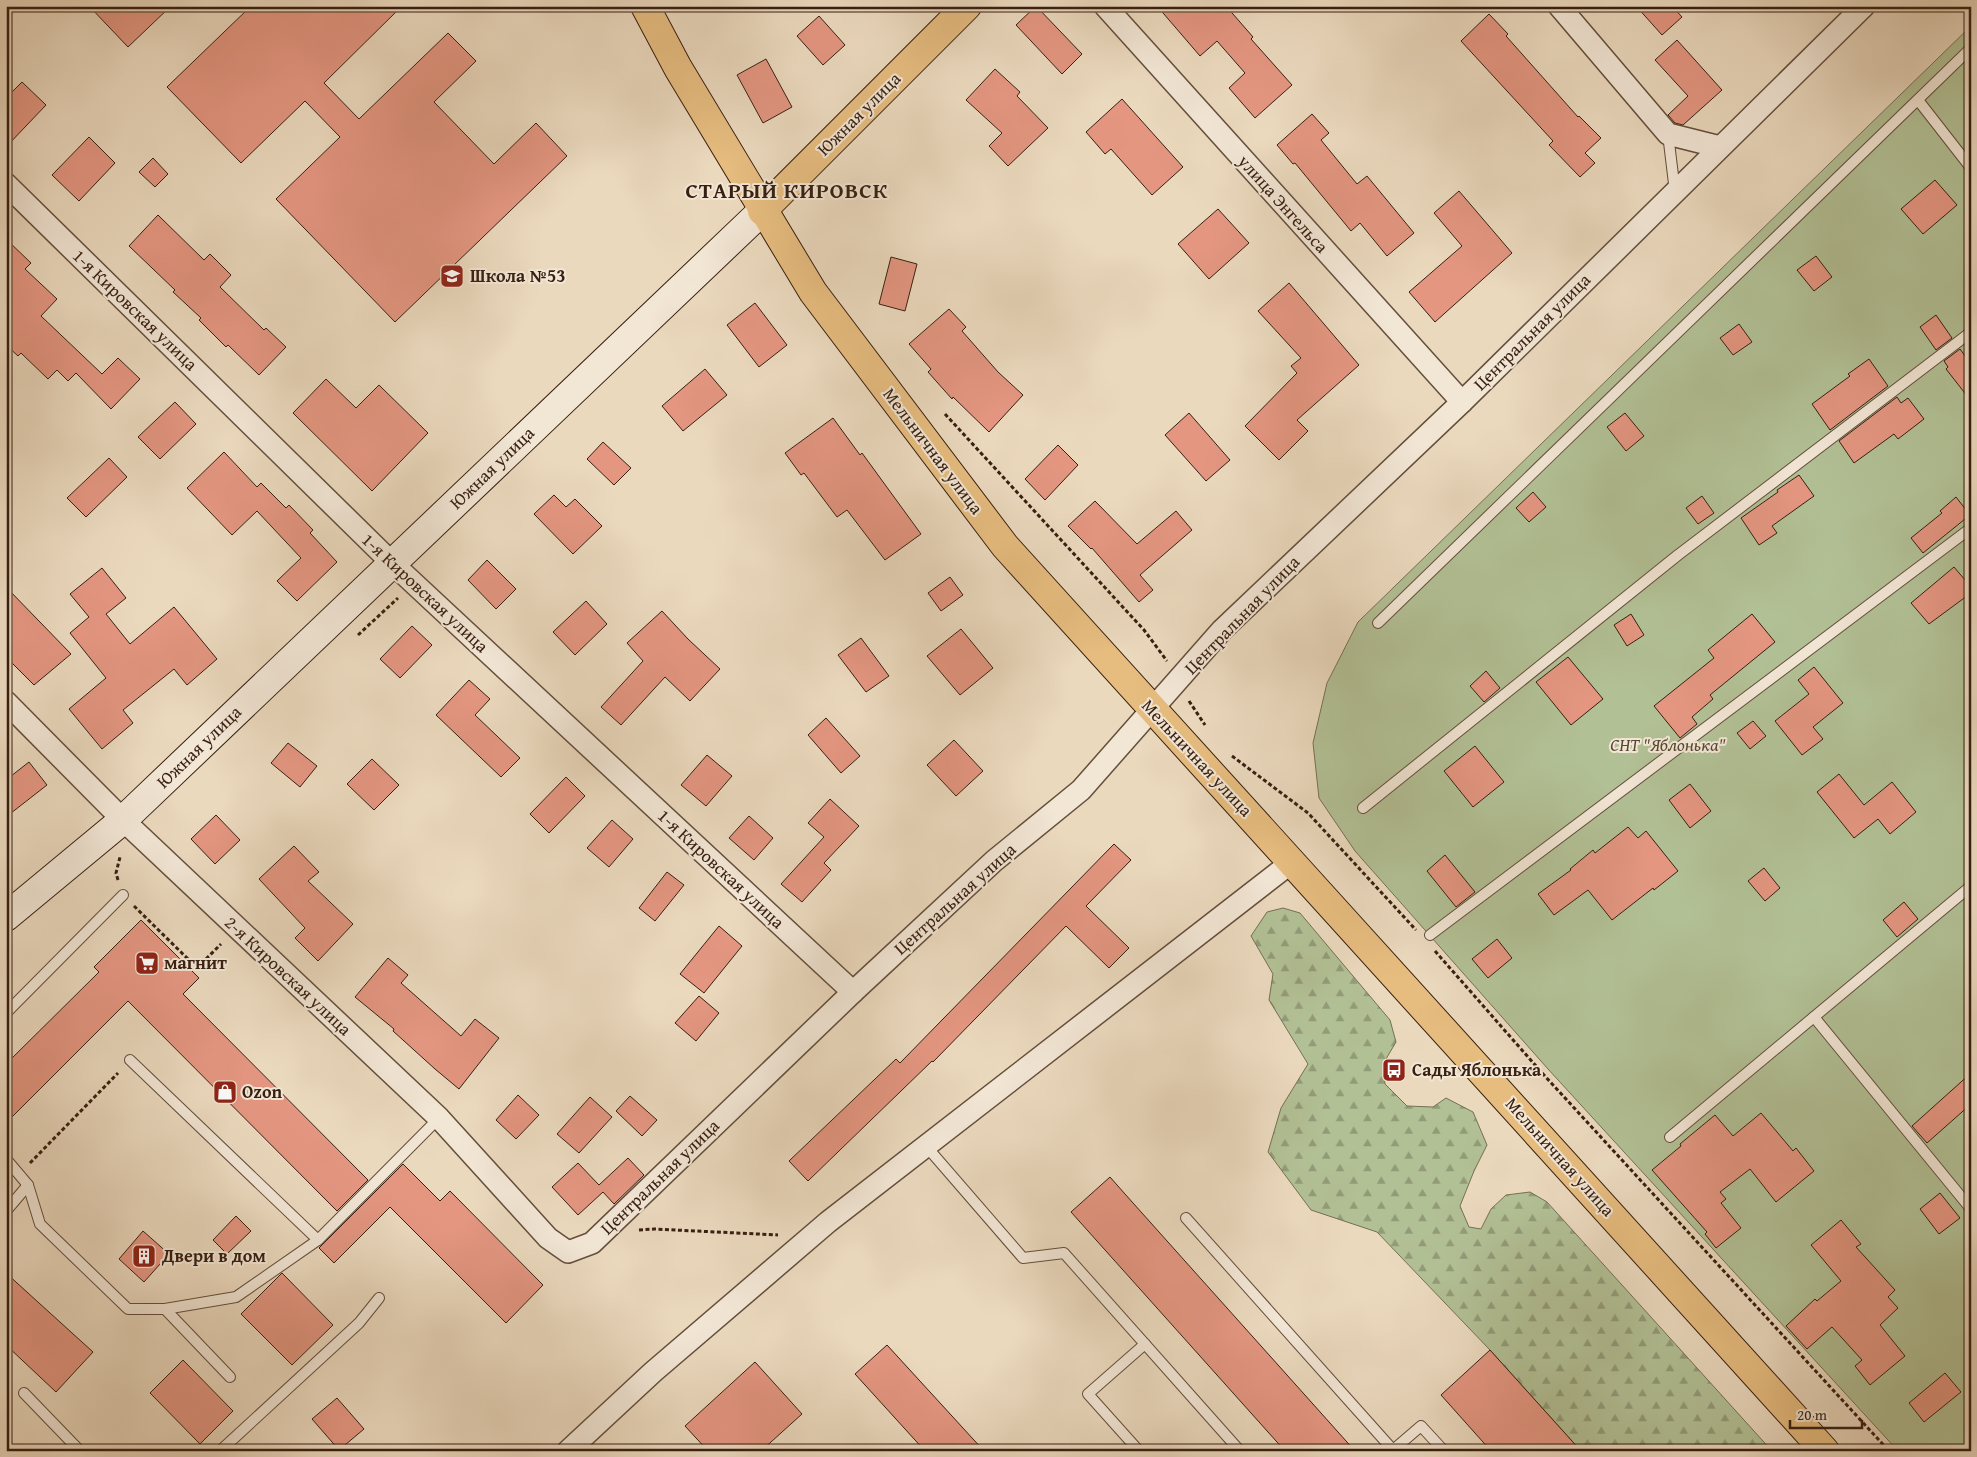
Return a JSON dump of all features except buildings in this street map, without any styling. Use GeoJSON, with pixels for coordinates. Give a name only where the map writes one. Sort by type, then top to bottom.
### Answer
{"type":"FeatureCollection","features":[{"type":"Feature","properties":{"kind":"main road","name":"Мельничная улица"},"geometry":{"type":"LineString","coordinates":[[645,6],[678,68],[812,292],[1005,546],[1825,1451]]}},
{"type":"Feature","properties":{"kind":"main road","name":"Южная улица"},"geometry":{"type":"LineString","coordinates":[[762,211],[967,6]]}},
{"type":"Feature","properties":{"kind":"street","name":"улица Энгельса"},"geometry":{"type":"LineString","coordinates":[[1105,6],[1462,402]]}},
{"type":"Feature","properties":{"kind":"street"},"geometry":{"type":"LineString","coordinates":[[1558,6],[1668,134],[1720,147]]}},
{"type":"Feature","properties":{"kind":"street","name":"Центральная улица"},"geometry":{"type":"LineString","coordinates":[[568,1252],[592,1243],[853,992],[994,861],[1081,790],[1222,630],[1462,402],[1864,6]]}},
{"type":"Feature","properties":{"kind":"street","name":"1-я Кировская улица"},"geometry":{"type":"LineString","coordinates":[[6,184],[414,584],[853,992]]}},
{"type":"Feature","properties":{"kind":"street","name":"Южная улица"},"geometry":{"type":"LineString","coordinates":[[6,917],[132,828],[392,563],[762,211]]}},
{"type":"Feature","properties":{"kind":"street","name":"2-я Кировская улица"},"geometry":{"type":"LineString","coordinates":[[6,702],[132,828],[440,1118],[548,1238],[568,1252]]}},
{"type":"Feature","properties":{"kind":"street"},"geometry":{"type":"LineString","coordinates":[[568,1451],[654,1372],[811,1237],[1292,862]]}},
{"type":"Feature","properties":{"kind":"lane"},"geometry":{"type":"LineString","coordinates":[[1378,623],[1971,48]]}},
{"type":"Feature","properties":{"kind":"lane"},"geometry":{"type":"LineString","coordinates":[[1918,100],[1971,168]]}},
{"type":"Feature","properties":{"kind":"lane"},"geometry":{"type":"LineString","coordinates":[[1668,134],[1674,192]]}},
{"type":"Feature","properties":{"kind":"lane"},"geometry":{"type":"LineString","coordinates":[[1364,808],[1678,555],[1971,332]]}},
{"type":"Feature","properties":{"kind":"lane"},"geometry":{"type":"LineString","coordinates":[[1430,935],[1971,528]]}},
{"type":"Feature","properties":{"kind":"lane"},"geometry":{"type":"LineString","coordinates":[[1670,1137],[1971,886]]}},
{"type":"Feature","properties":{"kind":"lane"},"geometry":{"type":"LineString","coordinates":[[6,1013],[123,895]]}},
{"type":"Feature","properties":{"kind":"lane"},"geometry":{"type":"LineString","coordinates":[[1814,1017],[1971,1209]]}},
{"type":"Feature","properties":{"kind":"lane"},"geometry":{"type":"LineString","coordinates":[[130,1060],[318,1240]]}},
{"type":"Feature","properties":{"kind":"lane"},"geometry":{"type":"LineString","coordinates":[[6,1159],[28,1185],[40,1224],[128,1309],[165,1309],[236,1297],[318,1240],[440,1118]]}},
{"type":"Feature","properties":{"kind":"lane"},"geometry":{"type":"LineString","coordinates":[[926,1146],[1023,1258],[1064,1254],[1240,1451]]}},
{"type":"Feature","properties":{"kind":"lane"},"geometry":{"type":"LineString","coordinates":[[6,1211],[28,1185]]}},
{"type":"Feature","properties":{"kind":"lane"},"geometry":{"type":"LineString","coordinates":[[1186,1218],[1393,1450],[1421,1426],[1444,1451]]}},
{"type":"Feature","properties":{"kind":"lane"},"geometry":{"type":"LineString","coordinates":[[220,1451],[359,1323],[379,1298]]}},
{"type":"Feature","properties":{"kind":"lane"},"geometry":{"type":"LineString","coordinates":[[165,1309],[230,1377]]}},
{"type":"Feature","properties":{"kind":"lane"},"geometry":{"type":"LineString","coordinates":[[1139,1451],[1088,1394],[1145,1344]]}},
{"type":"Feature","properties":{"kind":"lane"},"geometry":{"type":"LineString","coordinates":[[24,1393],[80,1451]]}},
{"type":"Feature","properties":{"kind":"path"},"geometry":{"type":"LineString","coordinates":[[356,636],[414,584]]}},
{"type":"Feature","properties":{"kind":"path"},"geometry":{"type":"LineString","coordinates":[[132,828],[125,850],[118,860],[116,873],[123,895],[191,962],[197,965],[204,961],[237,927]]}},
{"type":"Feature","properties":{"kind":"path"},"geometry":{"type":"LineString","coordinates":[[19,1174],[130,1060]]}},
{"type":"Feature","properties":{"kind":"path"},"geometry":{"type":"LineString","coordinates":[[638,1230],[654,1229],[811,1237]]}},
{"type":"Feature","properties":{"kind":"green space","name":"СНТ \"Яблонька\""},"geometry":{"type":"Polygon","coordinates":[[[1971,26],[1971,1451],[1898,1451],[1548,1069],[1355,851],[1319,798],[1313,743],[1327,683],[1358,622],[1971,26]]]}},
{"type":"Feature","properties":{"kind":"green space"},"geometry":{"type":"Polygon","coordinates":[[[1283,908],[1300,913],[1390,1020],[1396,1042],[1383,1064],[1385,1084],[1407,1106],[1433,1107],[1446,1098],[1473,1112],[1487,1145],[1460,1206],[1469,1227],[1481,1229],[1491,1209],[1506,1195],[1530,1192],[1547,1202],[1772,1451],[1581,1451],[1490,1350],[1377,1232],[1311,1210],[1268,1152],[1281,1108],[1308,1064],[1269,1000],[1273,974],[1251,936],[1267,912],[1283,908]]]}},
{"type":"Feature","properties":{"kind":"place","name":"Школа №53"},"geometry":{"type":"Point","coordinates":[452,276]}},
{"type":"Feature","properties":{"kind":"place","name":"магнит"},"geometry":{"type":"Point","coordinates":[147,963]}},
{"type":"Feature","properties":{"kind":"place","name":"Сады Яблонька"},"geometry":{"type":"Point","coordinates":[1394,1070]}},
{"type":"Feature","properties":{"kind":"place","name":"Ozon"},"geometry":{"type":"Point","coordinates":[225,1092]}},
{"type":"Feature","properties":{"kind":"place","name":"Двери в дом"},"geometry":{"type":"Point","coordinates":[144,1256]}},
{"type":"Feature","properties":{"kind":"district","name":"СТАРЫЙ КИРОВСК"},"geometry":{"type":"Point","coordinates":[787,190]}}]}
